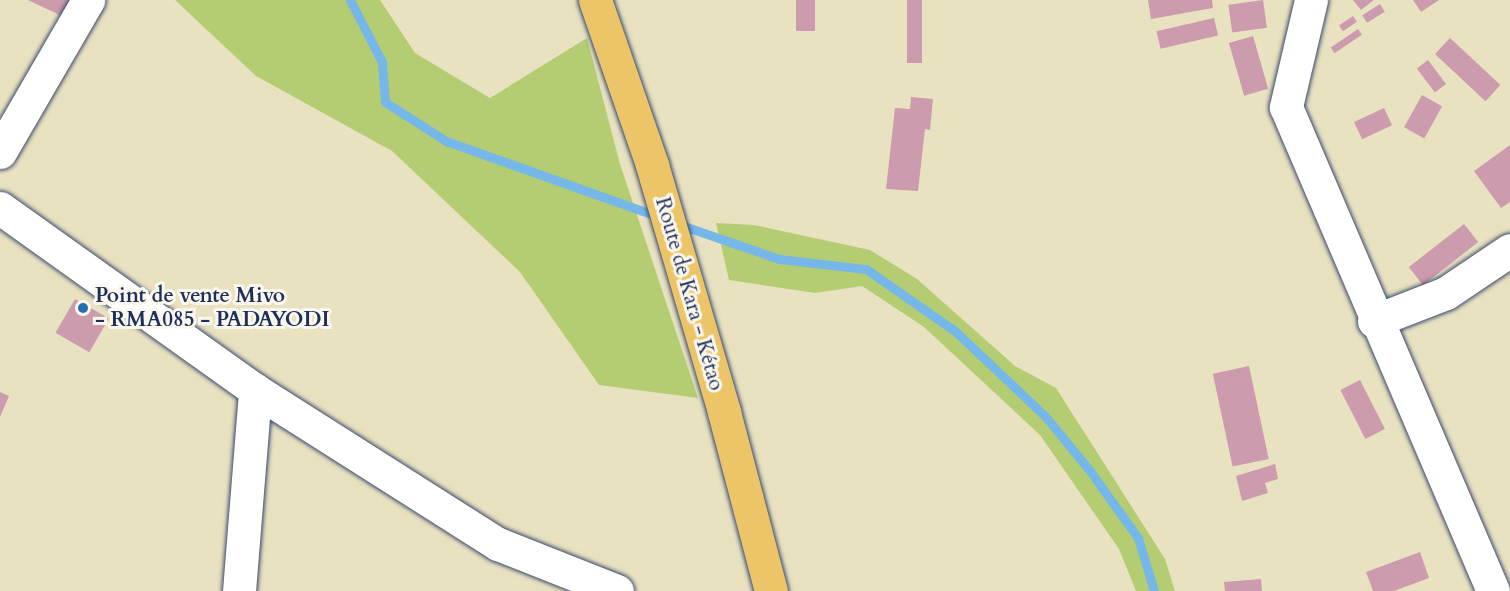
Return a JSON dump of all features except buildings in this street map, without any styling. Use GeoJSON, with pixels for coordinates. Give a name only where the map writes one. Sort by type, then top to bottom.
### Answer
{"type":"FeatureCollection","features":[{"type":"Feature","properties":{"kind":"main road","name":"Route de Kara - Kétao"},"geometry":{"type":"LineString","coordinates":[[595,0],[651,165],[724,412],[771,591]]}},
{"type":"Feature","properties":{"kind":"street"},"geometry":{"type":"LineString","coordinates":[[0,152],[88,0]]}},
{"type":"Feature","properties":{"kind":"street"},"geometry":{"type":"LineString","coordinates":[[1311,0],[1286,107],[1374,321],[1493,591]]}},
{"type":"Feature","properties":{"kind":"street"},"geometry":{"type":"LineString","coordinates":[[0,208],[255,390],[498,544],[617,591]]}},
{"type":"Feature","properties":{"kind":"street"},"geometry":{"type":"LineString","coordinates":[[1374,321],[1446,293],[1510,250]]}},
{"type":"Feature","properties":{"kind":"street"},"geometry":{"type":"LineString","coordinates":[[239,591],[255,390]]}},
{"type":"Feature","properties":{"kind":"green space"},"geometry":{"type":"Polygon","coordinates":[[[175,0],[380,0],[415,53],[490,98],[587,38],[620,164],[698,398],[599,385],[520,272],[392,151],[256,76],[175,0]]]}},
{"type":"Feature","properties":{"kind":"green space"},"geometry":{"type":"Polygon","coordinates":[[[716,223],[754,225],[870,250],[917,279],[1015,366],[1056,388],[1165,559],[1175,591],[1136,591],[1119,549],[1040,435],[924,327],[862,286],[815,293],[729,280],[716,223]]]}},
{"type":"Feature","properties":{"kind":"waterway"},"geometry":{"type":"LineString","coordinates":[[350,0],[382,62],[385,102],[446,141],[659,217]]}},
{"type":"Feature","properties":{"kind":"waterway"},"geometry":{"type":"LineString","coordinates":[[678,224],[779,259],[866,269],[955,331],[1045,416],[1090,471],[1138,538],[1154,591]]}},
{"type":"Feature","properties":{"kind":"place","name":"Point de vente Mivo - RMA085 - PADAYODI"},"geometry":{"type":"Point","coordinates":[83,308]}}]}
